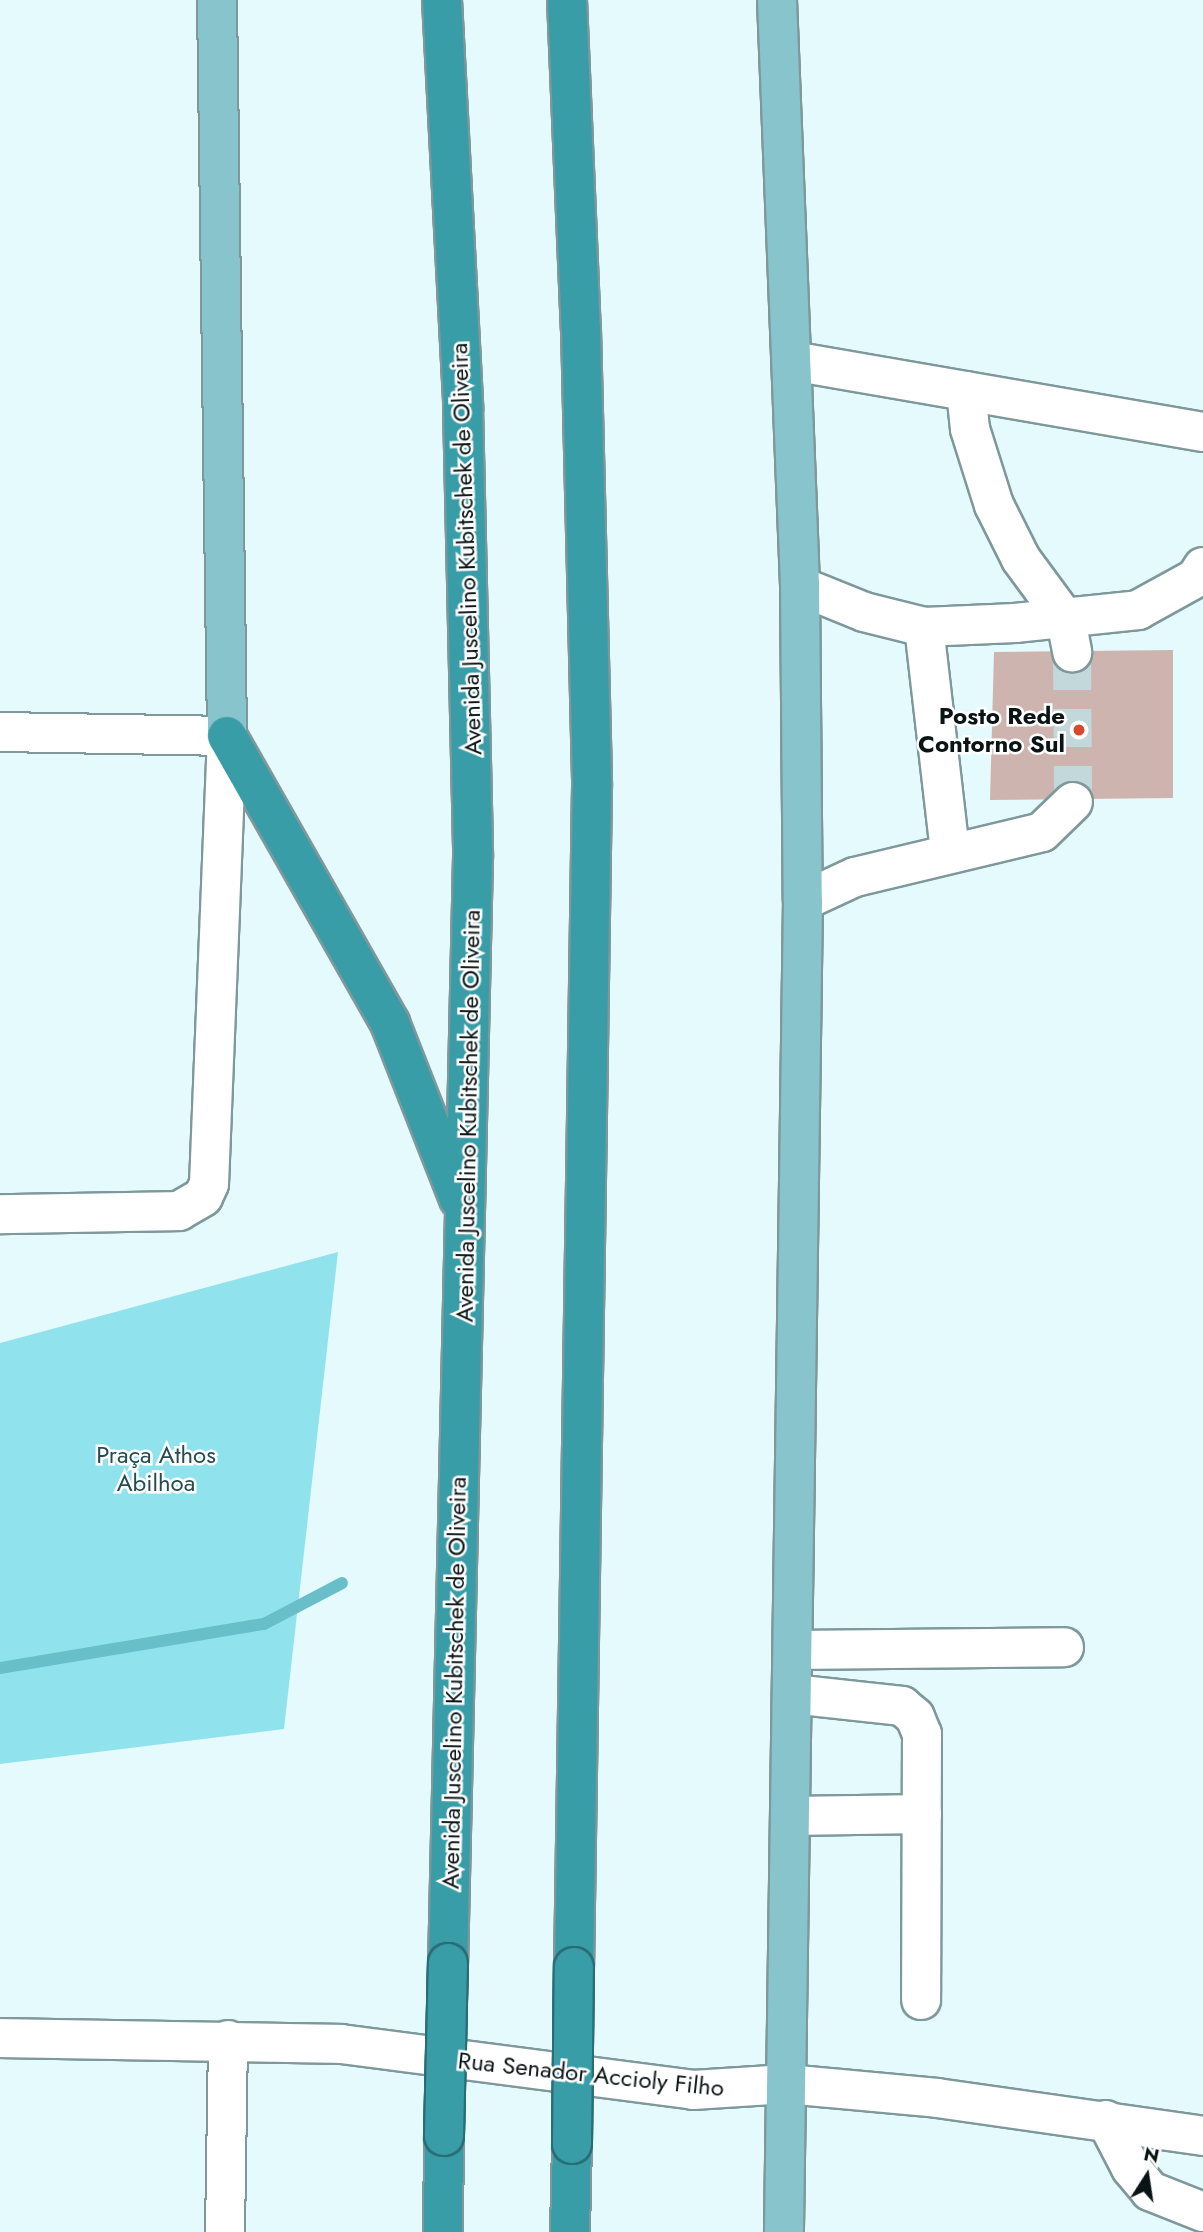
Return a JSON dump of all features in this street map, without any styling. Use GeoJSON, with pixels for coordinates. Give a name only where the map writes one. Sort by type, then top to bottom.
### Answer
{"type":"FeatureCollection","features":[{"type":"Feature","properties":{"kind":"highway","name":"Avenida Juscelino Kubitschek de Oliveira"},"geometry":{"type":"LineString","coordinates":[[442,0],[455,207],[471,656],[473,857],[443,2232]]}},
{"type":"Feature","properties":{"kind":"highway"},"geometry":{"type":"LineString","coordinates":[[567,0],[586,477],[592,786],[570,2232]]}},
{"type":"Feature","properties":{"kind":"highway"},"geometry":{"type":"LineString","coordinates":[[227,736],[385,1012],[466,1218]]}},
{"type":"Feature","properties":{"kind":"main road"},"geometry":{"type":"LineString","coordinates":[[217,0],[227,736]]}},
{"type":"Feature","properties":{"kind":"main road"},"geometry":{"type":"LineString","coordinates":[[777,0],[800,586],[803,901],[784,2232]]}},
{"type":"Feature","properties":{"kind":"street"},"geometry":{"type":"LineString","coordinates":[[792,361],[1203,432]]}},
{"type":"Feature","properties":{"kind":"street"},"geometry":{"type":"LineString","coordinates":[[966,391],[970,429],[995,505],[1021,559],[1069,636]]}},
{"type":"Feature","properties":{"kind":"street"},"geometry":{"type":"LineString","coordinates":[[800,586],[864,612],[924,627],[1069,636],[1138,610],[1196,578],[1203,567]]}},
{"type":"Feature","properties":{"kind":"street"},"geometry":{"type":"LineString","coordinates":[[924,627],[950,852]]}},
{"type":"Feature","properties":{"kind":"street"},"geometry":{"type":"LineString","coordinates":[[0,732],[227,736],[213,1169],[203,1197],[179,1211],[0,1214]]}},
{"type":"Feature","properties":{"kind":"street"},"geometry":{"type":"LineString","coordinates":[[803,901],[855,877],[1042,832],[1073,802]]}},
{"type":"Feature","properties":{"kind":"street"},"geometry":{"type":"LineString","coordinates":[[793,1650],[1064,1647]]}},
{"type":"Feature","properties":{"kind":"street"},"geometry":{"type":"LineString","coordinates":[[792,1694],[902,1706],[915,1717],[922,1734],[921,2000]]}},
{"type":"Feature","properties":{"kind":"street"},"geometry":{"type":"LineString","coordinates":[[791,1816],[922,1814]]}},
{"type":"Feature","properties":{"kind":"street","name":"Rua Senador Accioly Filho"},"geometry":{"type":"LineString","coordinates":[[0,2038],[341,2044],[693,2090],[787,2084],[1106,2120],[1203,2136]]}},
{"type":"Feature","properties":{"kind":"street"},"geometry":{"type":"LineString","coordinates":[[225,2232],[228,2040]]}},
{"type":"Feature","properties":{"kind":"street"},"geometry":{"type":"LineString","coordinates":[[1106,2120],[1131,2168],[1150,2191],[1203,2212]]}},
{"type":"Feature","properties":{"kind":"green space","name":"Praça Athos Abilhoa"},"geometry":{"type":"Polygon","coordinates":[[[338,1252],[284,1729],[0,1764],[0,1343],[338,1252]]]}},
{"type":"Feature","properties":{"kind":"building"},"geometry":{"type":"Polygon","coordinates":[[[1173,650],[1173,798],[990,800],[994,652],[1173,650]]]}},
{"type":"Feature","properties":{"kind":"waterway"},"geometry":{"type":"LineString","coordinates":[[0,1668],[264,1624],[342,1583]]}},
{"type":"Feature","properties":{"kind":"tunnel"},"geometry":{"type":"LineString","coordinates":[[1072,652],[1073,802]]}},
{"type":"Feature","properties":{"kind":"place","name":"Posto Rede Contorno Sul"},"geometry":{"type":"Point","coordinates":[1079,730]}}]}
